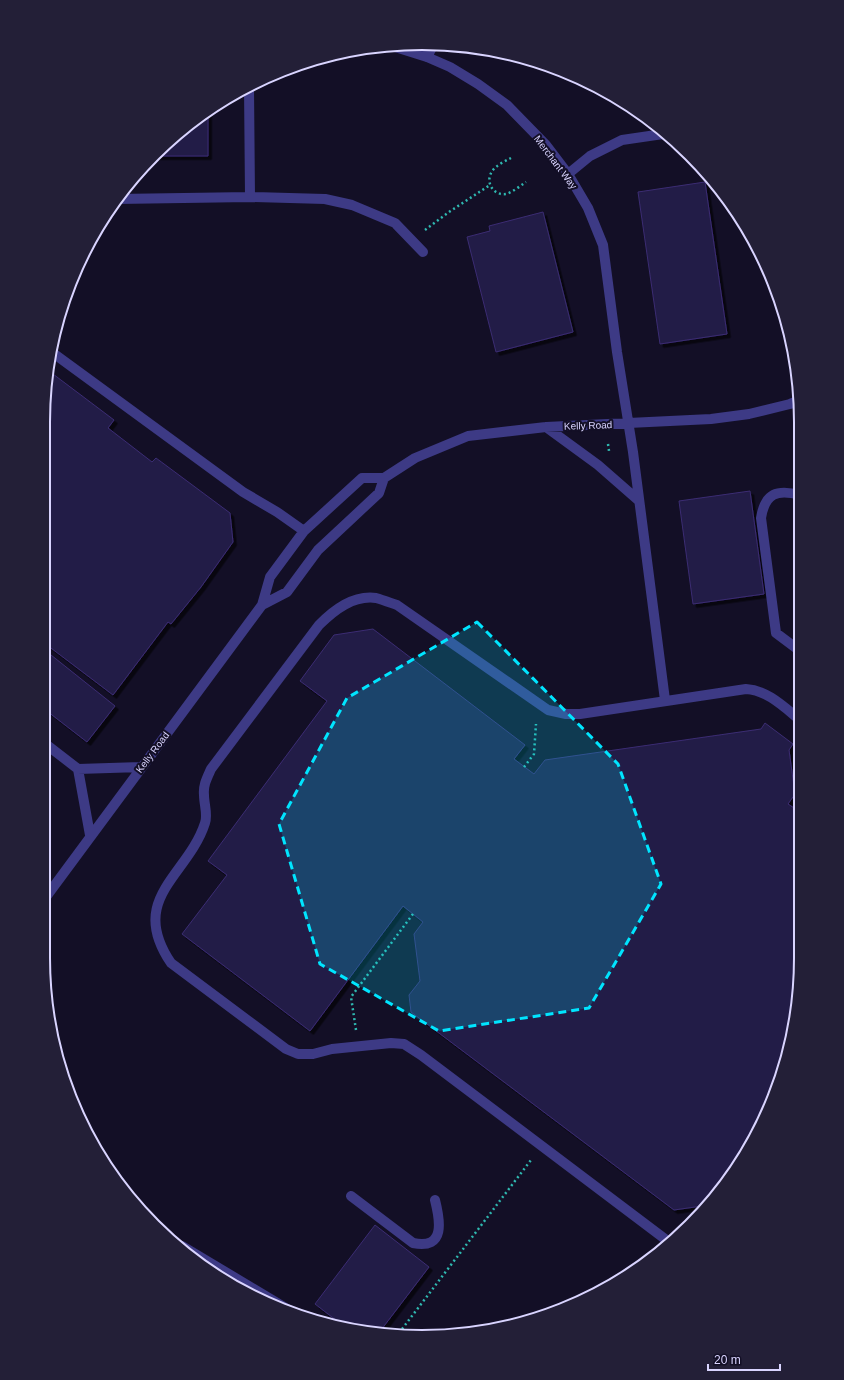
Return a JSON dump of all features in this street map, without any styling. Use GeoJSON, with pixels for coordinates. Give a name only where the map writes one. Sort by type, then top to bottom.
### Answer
{"type":"FeatureCollection","features":[{"type":"Feature","properties":{"kind":"street"},"geometry":{"type":"LineString","coordinates":[[427,57],[431,50]]}},
{"type":"Feature","properties":{"kind":"street","name":"Merchant Way"},"geometry":{"type":"LineString","coordinates":[[407,51],[427,57],[450,68],[473,81],[507,105],[541,140],[568,174],[588,208],[604,245],[665,700]]}},
{"type":"Feature","properties":{"kind":"street"},"geometry":{"type":"LineString","coordinates":[[249,93],[250,197]]}},
{"type":"Feature","properties":{"kind":"street"},"geometry":{"type":"LineString","coordinates":[[568,174],[590,156],[622,140],[658,135]]}},
{"type":"Feature","properties":{"kind":"street"},"geometry":{"type":"LineString","coordinates":[[125,199],[250,197],[325,198],[352,205],[396,223],[423,252]]}},
{"type":"Feature","properties":{"kind":"street"},"geometry":{"type":"LineString","coordinates":[[56,355],[243,492],[277,512],[304,532]]}},
{"type":"Feature","properties":{"kind":"street","name":"Kelly Road"},"geometry":{"type":"LineString","coordinates":[[50,890],[262,605],[270,577],[304,532],[362,478],[384,478],[416,458],[468,436],[546,427],[629,424],[749,414],[793,403]]}},
{"type":"Feature","properties":{"kind":"street"},"geometry":{"type":"LineString","coordinates":[[546,427],[598,465],[638,500]]}},
{"type":"Feature","properties":{"kind":"street","name":"Kelly Road"},"geometry":{"type":"LineString","coordinates":[[262,605],[287,592],[318,550],[379,493],[384,478]]}},
{"type":"Feature","properties":{"kind":"street"},"geometry":{"type":"LineString","coordinates":[[794,493],[778,492],[766,501],[762,508],[761,518],[776,633],[794,646]]}},
{"type":"Feature","properties":{"kind":"street"},"geometry":{"type":"LineString","coordinates":[[665,1239],[421,1055],[404,1044],[391,1043],[332,1049],[313,1054],[298,1054],[286,1049],[171,962],[161,948],[156,934],[156,912],[163,892],[196,841],[206,822],[203,794],[205,782],[211,769],[319,625],[336,609],[356,600],[376,598],[397,605],[548,710],[566,714],[580,714],[665,700],[754,689],[769,696],[794,715]]}},
{"type":"Feature","properties":{"kind":"street"},"geometry":{"type":"LineString","coordinates":[[50,747],[78,769],[141,767]]}},
{"type":"Feature","properties":{"kind":"street"},"geometry":{"type":"LineString","coordinates":[[78,769],[90,835]]}},
{"type":"Feature","properties":{"kind":"street"},"geometry":{"type":"LineString","coordinates":[[351,1196],[413,1243],[421,1245],[428,1244],[435,1239],[439,1232],[440,1223],[435,1200]]}},
{"type":"Feature","properties":{"kind":"path"},"geometry":{"type":"LineString","coordinates":[[511,158],[491,172],[489,178],[490,185],[494,191],[501,194],[508,194],[526,182]]}},
{"type":"Feature","properties":{"kind":"path"},"geometry":{"type":"LineString","coordinates":[[412,240],[449,212],[490,185]]}},
{"type":"Feature","properties":{"kind":"path"},"geometry":{"type":"LineString","coordinates":[[608,444],[610,452]]}},
{"type":"Feature","properties":{"kind":"path"},"geometry":{"type":"LineString","coordinates":[[524,767],[534,754],[538,703]]}},
{"type":"Feature","properties":{"kind":"path"},"geometry":{"type":"LineString","coordinates":[[358,1047],[351,997],[413,914]]}},
{"type":"Feature","properties":{"kind":"path"},"geometry":{"type":"LineString","coordinates":[[402,1329],[542,1147]]}},
{"type":"Feature","properties":{"kind":"highlighted area"},"geometry":{"type":"Polygon","coordinates":[[[477,622],[618,764],[661,884],[589,1008],[439,1031],[320,964],[279,824],[347,698],[477,622]]]}},
{"type":"Feature","properties":{"kind":"building"},"geometry":{"type":"Polygon","coordinates":[[[208,118],[208,156],[162,156],[177,142],[208,118]]]}},
{"type":"Feature","properties":{"kind":"building"},"geometry":{"type":"Polygon","coordinates":[[[705,182],[727,334],[660,344],[638,192],[705,182]]]}},
{"type":"Feature","properties":{"kind":"building"},"geometry":{"type":"Polygon","coordinates":[[[543,212],[573,332],[496,352],[467,237],[490,231],[489,226],[543,212]]]}},
{"type":"Feature","properties":{"kind":"building"},"geometry":{"type":"Polygon","coordinates":[[[53,374],[114,420],[108,428],[152,462],[156,458],[230,513],[233,542],[201,587],[171,624],[168,622],[113,695],[50,647],[50,422],[53,374]]]}},
{"type":"Feature","properties":{"kind":"building"},"geometry":{"type":"Polygon","coordinates":[[[750,491],[764,594],[693,604],[679,501],[750,491]]]}},
{"type":"Feature","properties":{"kind":"building"},"geometry":{"type":"Polygon","coordinates":[[[373,629],[525,745],[514,759],[534,774],[545,760],[761,729],[765,723],[793,744],[789,750],[794,795],[788,804],[794,808],[794,958],[791,1007],[787,1031],[774,1078],[756,1123],[731,1165],[699,1206],[674,1210],[411,1012],[409,995],[420,981],[414,934],[423,922],[403,906],[310,1031],[182,934],[227,875],[208,861],[327,701],[300,681],[334,635],[373,629]]]}},
{"type":"Feature","properties":{"kind":"building"},"geometry":{"type":"Polygon","coordinates":[[[50,654],[115,706],[87,742],[50,713],[50,654]]]}},
{"type":"Feature","properties":{"kind":"building"},"geometry":{"type":"Polygon","coordinates":[[[375,1225],[429,1267],[383,1328],[335,1319],[315,1304],[375,1225]]]}}]}
